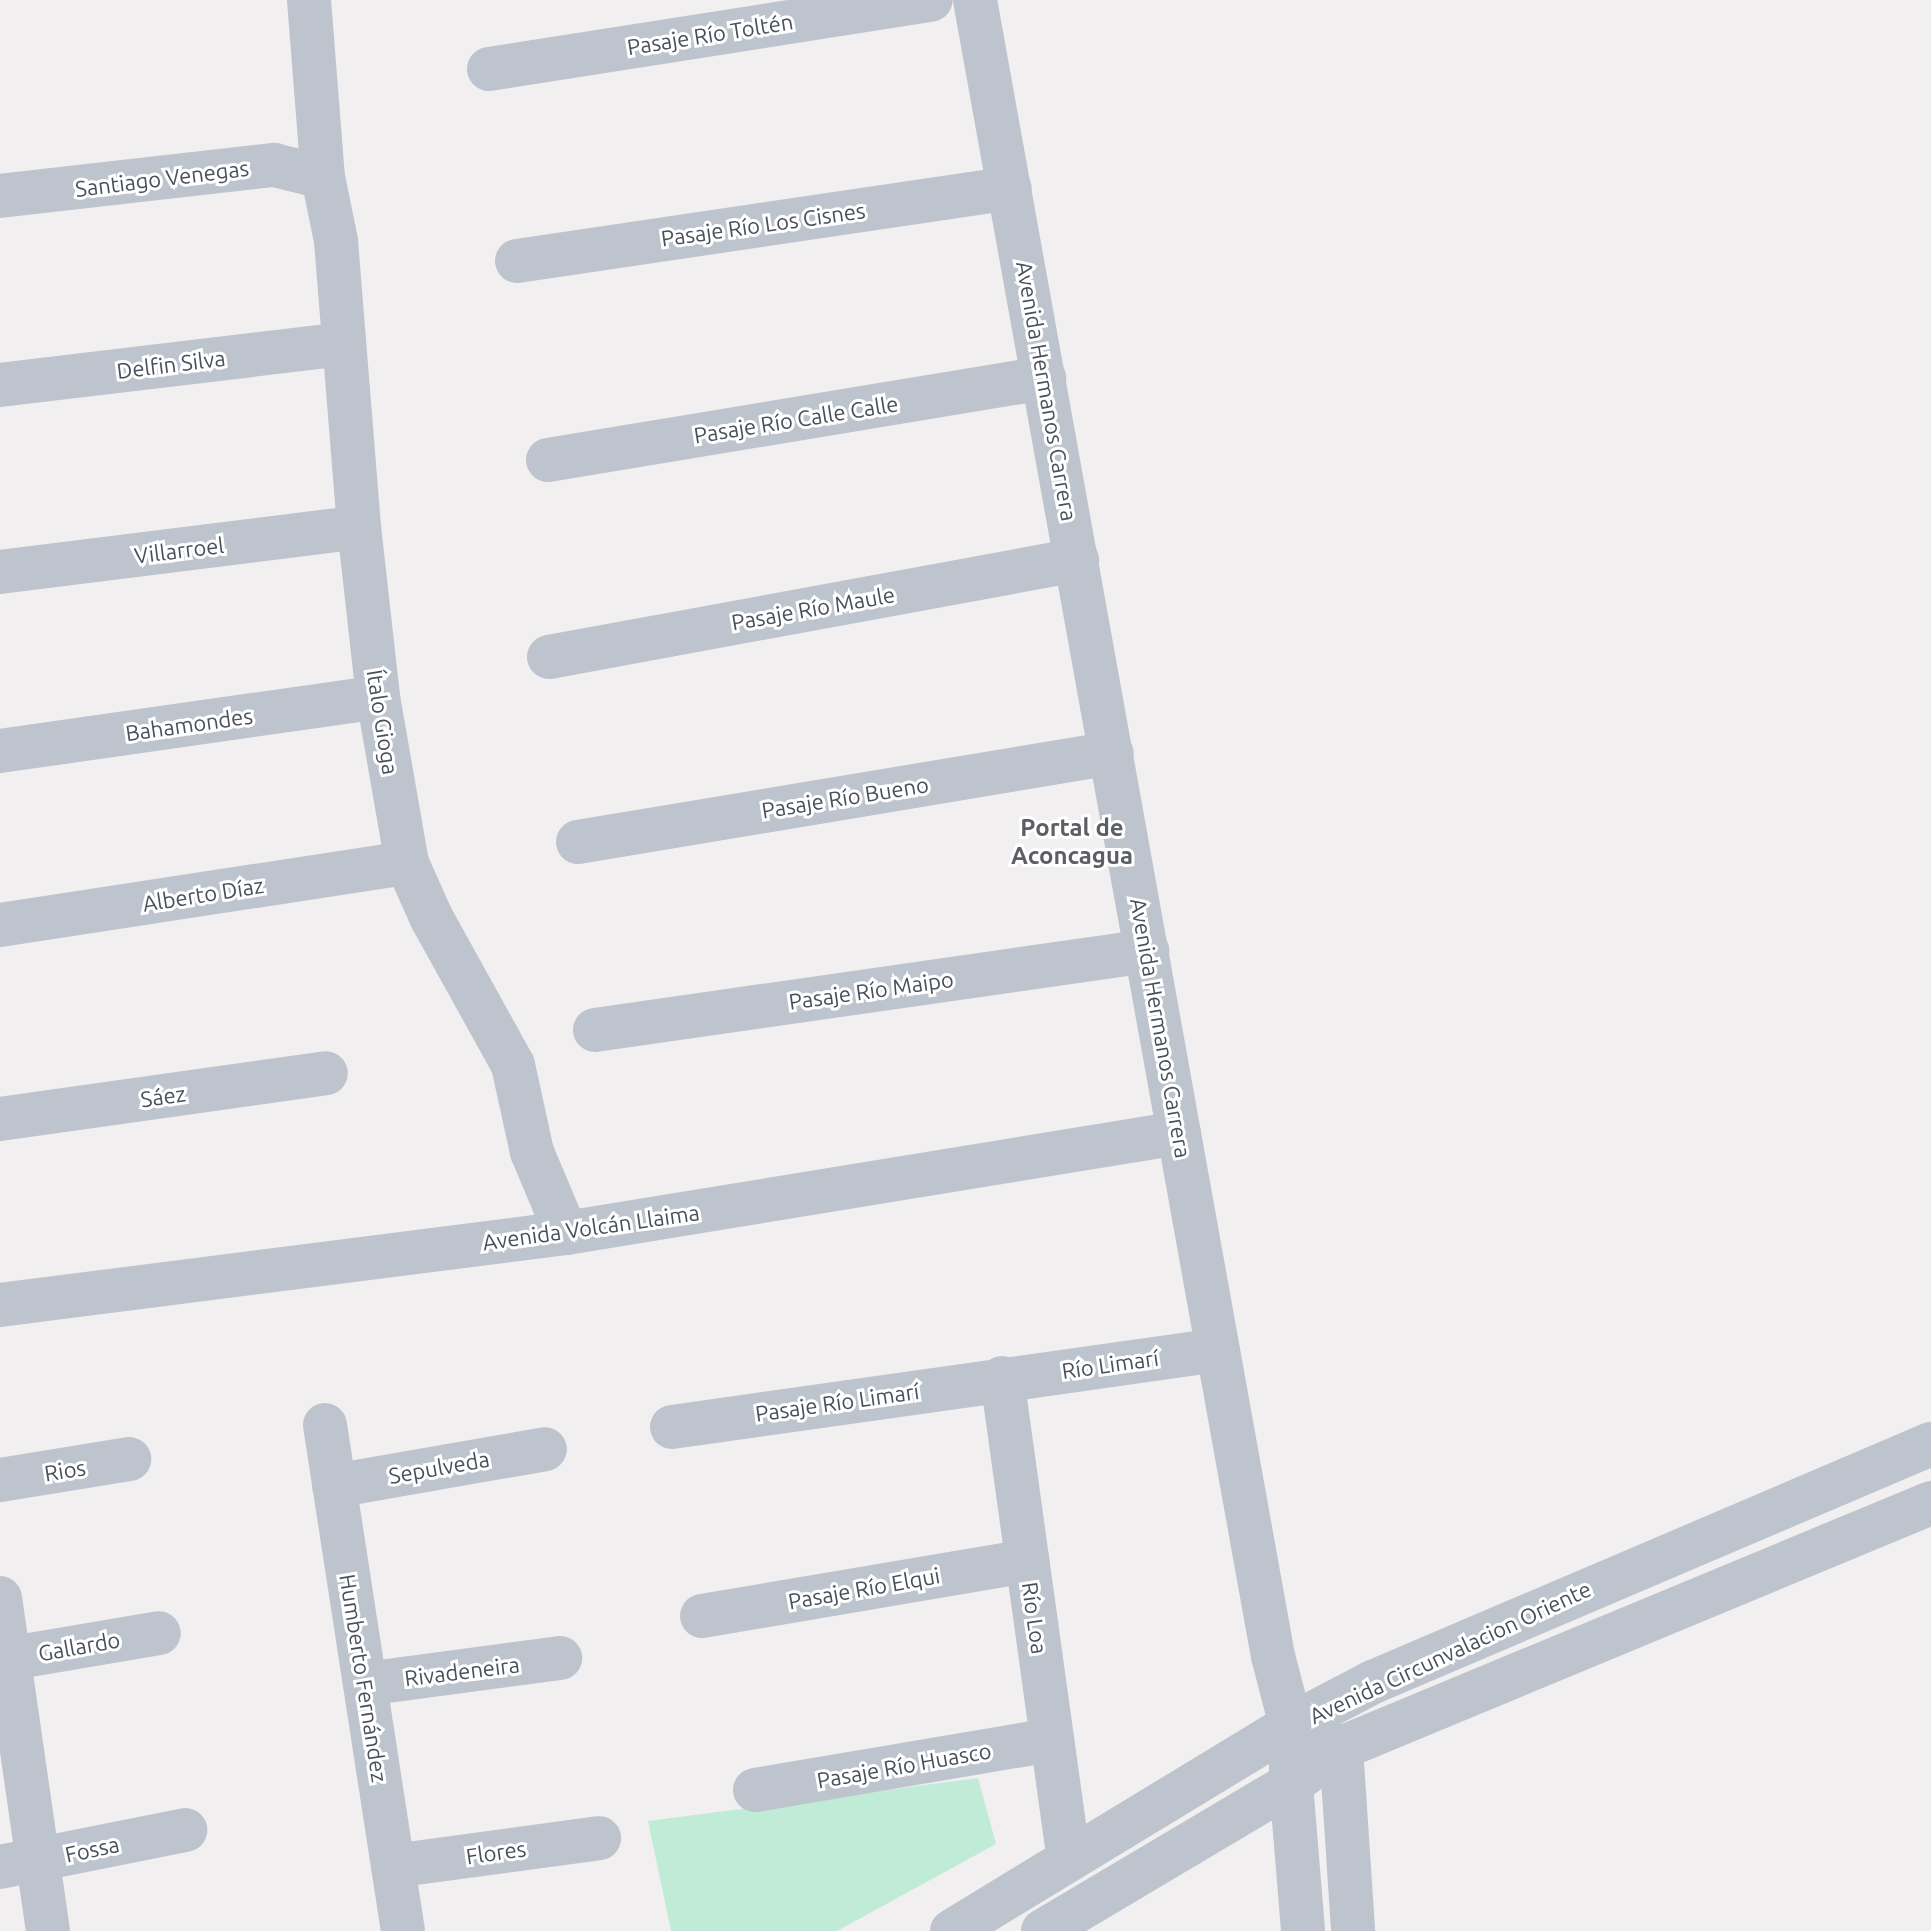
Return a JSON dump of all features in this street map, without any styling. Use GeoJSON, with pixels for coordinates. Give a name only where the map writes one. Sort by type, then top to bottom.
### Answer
{"type":"FeatureCollection","features":[{"type":"Feature","properties":{"kind":"street","name":"Ítalo Gioga"},"geometry":{"type":"LineString","coordinates":[[309,0],[323,177],[336,241],[342,344],[378,697],[407,863],[431,917],[513,1065],[532,1152],[566,1233]]}},
{"type":"Feature","properties":{"kind":"street","name":"Pasaje Río Toltén"},"geometry":{"type":"LineString","coordinates":[[489,69],[931,0]]}},
{"type":"Feature","properties":{"kind":"street","name":"Avenida Hermanos Carrera"},"geometry":{"type":"LineString","coordinates":[[975,0],[1273,1656],[1291,1725],[1291,1784],[1303,1931]]}},
{"type":"Feature","properties":{"kind":"street","name":"Santiago Venegas"},"geometry":{"type":"LineString","coordinates":[[0,196],[274,165],[323,177]]}},
{"type":"Feature","properties":{"kind":"street","name":"Pasaje Río Los Cisnes"},"geometry":{"type":"LineString","coordinates":[[517,261],[1010,188]]}},
{"type":"Feature","properties":{"kind":"street","name":"Delfin Silva"},"geometry":{"type":"LineString","coordinates":[[0,385],[342,344]]}},
{"type":"Feature","properties":{"kind":"street","name":"Pasaje Río Calle Calle"},"geometry":{"type":"LineString","coordinates":[[548,460],[1044,378]]}},
{"type":"Feature","properties":{"kind":"street","name":"Villarroel"},"geometry":{"type":"LineString","coordinates":[[0,572],[359,527]]}},
{"type":"Feature","properties":{"kind":"street","name":"Pasaje Río Maule"},"geometry":{"type":"LineString","coordinates":[[549,657],[1077,560]]}},
{"type":"Feature","properties":{"kind":"street","name":"Bahamondes"},"geometry":{"type":"LineString","coordinates":[[0,751],[378,697]]}},
{"type":"Feature","properties":{"kind":"street","name":"Pasaje Río Bueno"},"geometry":{"type":"LineString","coordinates":[[578,842],[1112,753]]}},
{"type":"Feature","properties":{"kind":"street","name":"Alberto Díaz"},"geometry":{"type":"LineString","coordinates":[[0,925],[407,863]]}},
{"type":"Feature","properties":{"kind":"street","name":"Pasaje Río Maipo"},"geometry":{"type":"LineString","coordinates":[[595,1030],[1147,951]]}},
{"type":"Feature","properties":{"kind":"street","name":"Sáez"},"geometry":{"type":"LineString","coordinates":[[0,1119],[326,1073]]}},
{"type":"Feature","properties":{"kind":"street","name":"Avenida Volcán Llaima"},"geometry":{"type":"LineString","coordinates":[[0,1305],[566,1233],[1179,1133]]}},
{"type":"Feature","properties":{"kind":"street","name":"Río Limarí"},"geometry":{"type":"LineString","coordinates":[[1002,1378],[1218,1350]]}},
{"type":"Feature","properties":{"kind":"street","name":"Pasaje Río Limarí"},"geometry":{"type":"LineString","coordinates":[[672,1427],[1002,1378]]}},
{"type":"Feature","properties":{"kind":"street","name":"Río Loa"},"geometry":{"type":"LineString","coordinates":[[1002,1378],[1069,1859]]}},
{"type":"Feature","properties":{"kind":"street","name":"Humberto Fernández"},"geometry":{"type":"LineString","coordinates":[[325,1425],[403,1931]]}},
{"type":"Feature","properties":{"kind":"street","name":"Avenida Circunvalacion Oriente"},"geometry":{"type":"LineString","coordinates":[[952,1931],[1291,1725],[1373,1682],[1561,1599],[1931,1444]]}},
{"type":"Feature","properties":{"kind":"street","name":"Sepulveda"},"geometry":{"type":"LineString","coordinates":[[334,1486],[545,1449]]}},
{"type":"Feature","properties":{"kind":"street","name":"Rios"},"geometry":{"type":"LineString","coordinates":[[0,1480],[129,1459]]}},
{"type":"Feature","properties":{"kind":"street","name":"Avenida Circunvalacion Oriente"},"geometry":{"type":"LineString","coordinates":[[1043,1931],[1291,1784],[1341,1748],[1931,1503]]}},
{"type":"Feature","properties":{"kind":"street","name":"Pasaje Río Elqui"},"geometry":{"type":"LineString","coordinates":[[702,1616],[1027,1561]]}},
{"type":"Feature","properties":{"kind":"street"},"geometry":{"type":"LineString","coordinates":[[0,1598],[19,1864],[48,1931]]}},
{"type":"Feature","properties":{"kind":"street","name":"Gallardo"},"geometry":{"type":"LineString","coordinates":[[4,1660],[159,1633]]}},
{"type":"Feature","properties":{"kind":"street","name":"Rivadeneira"},"geometry":{"type":"LineString","coordinates":[[365,1684],[560,1658]]}},
{"type":"Feature","properties":{"kind":"street"},"geometry":{"type":"LineString","coordinates":[[1291,1725],[1341,1748],[1353,1931]]}},
{"type":"Feature","properties":{"kind":"street","name":"Pasaje Río Huasco"},"geometry":{"type":"LineString","coordinates":[[755,1790],[1052,1740]]}},
{"type":"Feature","properties":{"kind":"street","name":"Fossa"},"geometry":{"type":"LineString","coordinates":[[19,1864],[185,1830]]}},
{"type":"Feature","properties":{"kind":"street","name":"Flores"},"geometry":{"type":"LineString","coordinates":[[393,1866],[599,1838]]}},
{"type":"Feature","properties":{"kind":"green space"},"geometry":{"type":"Polygon","coordinates":[[[978,1778],[996,1844],[837,1931],[671,1931],[648,1821],[978,1778]]]}},
{"type":"Feature","properties":{"kind":"district","name":"Portal de Aconcagua"},"geometry":{"type":"Point","coordinates":[1072,842]}}]}
